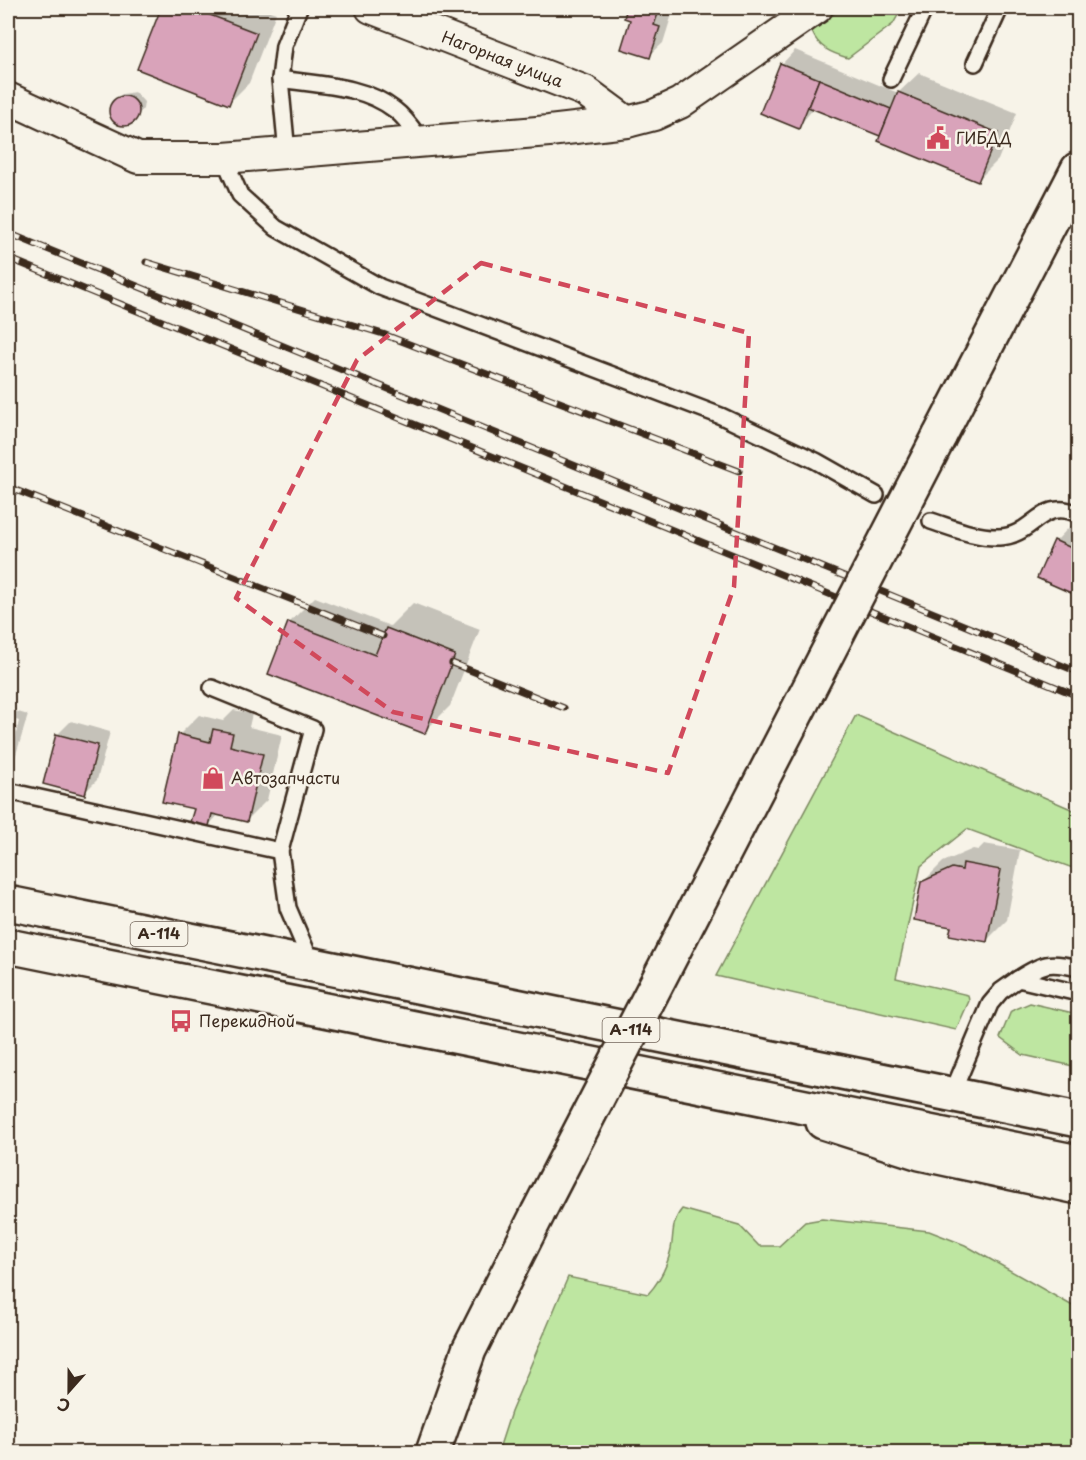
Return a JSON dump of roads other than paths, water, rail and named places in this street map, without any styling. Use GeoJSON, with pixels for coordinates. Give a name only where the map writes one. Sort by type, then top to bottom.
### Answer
{"type":"FeatureCollection","features":[{"type":"Feature","properties":{"kind":"main road"},"geometry":{"type":"LineString","coordinates":[[433,1452],[469,1350],[1078,169]]}},
{"type":"Feature","properties":{"kind":"main road","name":"А-114"},"geometry":{"type":"LineString","coordinates":[[8,903],[1078,1120]]}},
{"type":"Feature","properties":{"kind":"main road","name":"А-114"},"geometry":{"type":"LineString","coordinates":[[8,946],[1078,1162]]}},
{"type":"Feature","properties":{"kind":"main road"},"geometry":{"type":"LineString","coordinates":[[715,1088],[920,1154],[1078,1187]]}},
{"type":"Feature","properties":{"kind":"street","name":"Нагорная улица"},"geometry":{"type":"LineString","coordinates":[[371,8],[585,91],[627,122]]}},
{"type":"Feature","properties":{"kind":"street"},"geometry":{"type":"LineString","coordinates":[[8,98],[138,158],[224,158],[627,122],[654,115],[680,103],[817,8]]}},
{"type":"Feature","properties":{"kind":"lane"},"geometry":{"type":"LineString","coordinates":[[287,153],[280,79],[284,46],[299,8]]}},
{"type":"Feature","properties":{"kind":"lane"},"geometry":{"type":"LineString","coordinates":[[891,79],[925,8]]}},
{"type":"Feature","properties":{"kind":"lane"},"geometry":{"type":"LineString","coordinates":[[975,63],[1000,8]]}},
{"type":"Feature","properties":{"kind":"lane"},"geometry":{"type":"LineString","coordinates":[[280,79],[343,88],[377,97],[398,111],[422,141]]}},
{"type":"Feature","properties":{"kind":"lane"},"geometry":{"type":"LineString","coordinates":[[224,158],[240,195],[276,228],[381,287],[721,416],[816,461],[876,495]]}},
{"type":"Feature","properties":{"kind":"lane"},"geometry":{"type":"LineString","coordinates":[[931,521],[974,535],[1000,537],[1022,532],[1040,515],[1053,509],[1069,509],[1078,514]]}},
{"type":"Feature","properties":{"kind":"lane"},"geometry":{"type":"LineString","coordinates":[[212,688],[313,729],[280,851],[288,908],[312,964]]}},
{"type":"Feature","properties":{"kind":"lane"},"geometry":{"type":"LineString","coordinates":[[8,791],[280,851]]}},
{"type":"Feature","properties":{"kind":"lane"},"geometry":{"type":"LineString","coordinates":[[951,1096],[990,1004],[1001,991],[1039,965],[1050,963],[1078,968]]}},
{"type":"Feature","properties":{"kind":"lane"},"geometry":{"type":"LineString","coordinates":[[1018,979],[1078,993]]}},
{"type":"Feature","properties":{"kind":"railway"},"geometry":{"type":"LineString","coordinates":[[8,233],[1078,672]]}},
{"type":"Feature","properties":{"kind":"railway"},"geometry":{"type":"LineString","coordinates":[[8,258],[1078,696]]}},
{"type":"Feature","properties":{"kind":"railway"},"geometry":{"type":"LineString","coordinates":[[146,262],[383,334],[739,471]]}},
{"type":"Feature","properties":{"kind":"railway"},"geometry":{"type":"LineString","coordinates":[[8,487],[383,636]]}},
{"type":"Feature","properties":{"kind":"railway"},"geometry":{"type":"LineString","coordinates":[[452,663],[564,708]]}},
{"type":"Feature","properties":{"kind":"place","name":"ГИБДД"},"geometry":{"type":"Point","coordinates":[938,138]}},
{"type":"Feature","properties":{"kind":"place","name":"Автозапчасти"},"geometry":{"type":"Point","coordinates":[213,778]}},
{"type":"Feature","properties":{"kind":"place","name":"Перекидной"},"geometry":{"type":"Point","coordinates":[181,1021]}}]}
